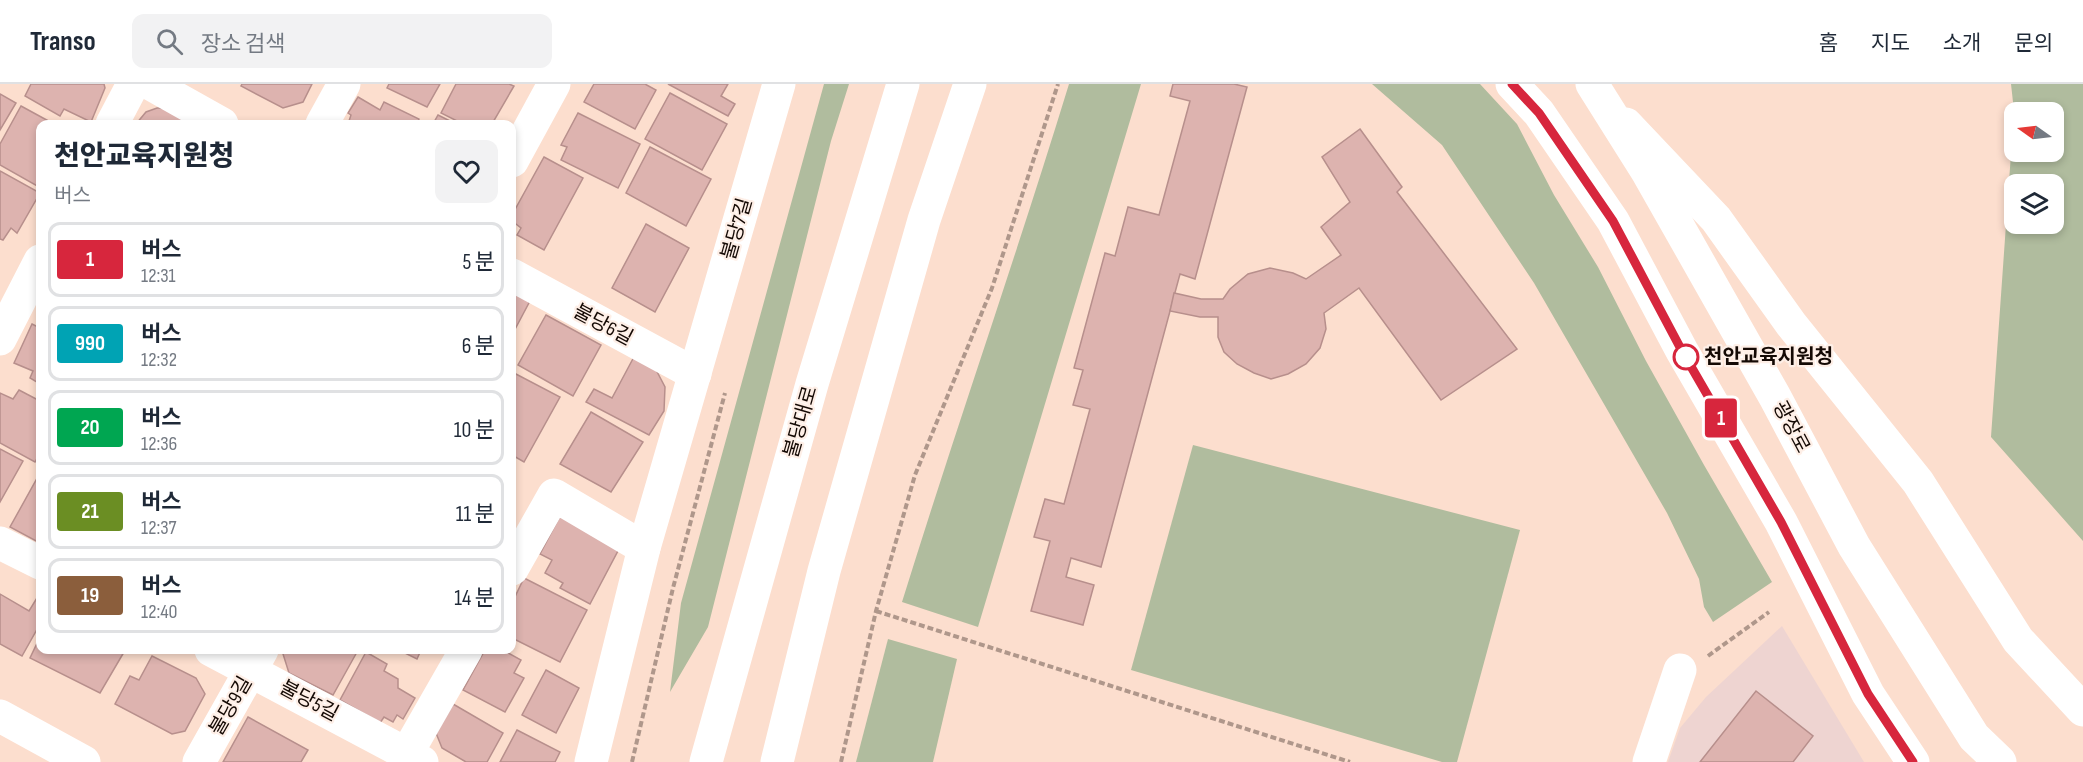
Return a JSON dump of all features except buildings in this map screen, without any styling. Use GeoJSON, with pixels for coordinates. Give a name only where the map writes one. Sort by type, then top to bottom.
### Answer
{"type":"FeatureCollection","features":[{"type":"Feature","properties":{"kind":"main road"},"geometry":{"type":"LineString","coordinates":[[114,120],[133,84]]}},
{"type":"Feature","properties":{"kind":"main road"},"geometry":{"type":"LineString","coordinates":[[151,84],[215,120]]}},
{"type":"Feature","properties":{"kind":"main road"},"geometry":{"type":"LineString","coordinates":[[324,120],[344,84]]}},
{"type":"Feature","properties":{"kind":"main road"},"geometry":{"type":"LineString","coordinates":[[516,154],[554,84]]}},
{"type":"Feature","properties":{"kind":"main road","name":"불당7길"},"geometry":{"type":"LineString","coordinates":[[695,374],[779,84]]}},
{"type":"Feature","properties":{"kind":"main road","name":"불당대로"},"geometry":{"type":"LineString","coordinates":[[706,762],[812,384],[903,84]]}},
{"type":"Feature","properties":{"kind":"main road"},"geometry":{"type":"LineString","coordinates":[[777,762],[824,571],[914,254],[970,84]]}},
{"type":"Feature","properties":{"kind":"main road"},"geometry":{"type":"LineString","coordinates":[[1512,84],[1539,113],[1613,221],[1682,351],[1781,522],[1868,694],[1913,762]]}},
{"type":"Feature","properties":{"kind":"main road"},"geometry":{"type":"LineString","coordinates":[[1597,92],[1716,219],[1791,324],[1918,482],[2018,640],[2083,710]]}},
{"type":"Feature","properties":{"kind":"main road","name":"광장로"},"geometry":{"type":"LineString","coordinates":[[1597,92],[1648,173],[1775,397],[1854,546],[1974,737],[2000,762]]}},
{"type":"Feature","properties":{"kind":"main road"},"geometry":{"type":"LineString","coordinates":[[0,339],[36,269]]}},
{"type":"Feature","properties":{"kind":"main road","name":"불당6길"},"geometry":{"type":"LineString","coordinates":[[516,277],[695,374]]}},
{"type":"Feature","properties":{"kind":"main road"},"geometry":{"type":"LineString","coordinates":[[591,762],[644,548],[695,374]]}},
{"type":"Feature","properties":{"kind":"main road"},"geometry":{"type":"LineString","coordinates":[[516,562],[554,495],[644,548]]}},
{"type":"Feature","properties":{"kind":"main road"},"geometry":{"type":"LineString","coordinates":[[0,543],[36,560]]}},
{"type":"Feature","properties":{"kind":"main road","name":"불당5길"},"geometry":{"type":"LineString","coordinates":[[229,654],[257,660],[414,758],[464,654]]}},
{"type":"Feature","properties":{"kind":"main road","name":"불당9길"},"geometry":{"type":"LineString","coordinates":[[199,762],[257,660]]}},
{"type":"Feature","properties":{"kind":"main road"},"geometry":{"type":"LineString","coordinates":[[1649,762],[1690,666]]}},
{"type":"Feature","properties":{"kind":"main road"},"geometry":{"type":"LineString","coordinates":[[0,716],[84,762]]}},
{"type":"Feature","properties":{"kind":"path"},"geometry":{"type":"LineString","coordinates":[[841,762],[876,612],[915,475],[992,288],[1058,84]]}},
{"type":"Feature","properties":{"kind":"path"},"geometry":{"type":"LineString","coordinates":[[632,762],[673,588],[725,393]]}},
{"type":"Feature","properties":{"kind":"path"},"geometry":{"type":"LineString","coordinates":[[876,612],[1350,762]]}},
{"type":"Feature","properties":{"kind":"path"},"geometry":{"type":"LineString","coordinates":[[1690,666],[1769,612]]}},
{"type":"Feature","properties":{"kind":"shaded area"},"geometry":{"type":"Polygon","coordinates":[[[1782,626],[1864,762],[1668,762],[1680,728],[1706,697],[1782,626]]]}},
{"type":"Feature","properties":{"kind":"green space"},"geometry":{"type":"Polygon","coordinates":[[[824,84],[849,84],[831,141],[708,627],[670,692],[681,603],[824,84]]]}},
{"type":"Feature","properties":{"kind":"green space"},"geometry":{"type":"Polygon","coordinates":[[[1069,84],[1141,84],[978,627],[902,602],[1069,84]]]}},
{"type":"Feature","properties":{"kind":"green space"},"geometry":{"type":"Polygon","coordinates":[[[1372,84],[1480,84],[1517,124],[1554,195],[1598,267],[1646,361],[1772,582],[1713,622],[1704,607],[1699,579],[1667,513],[1534,283],[1442,145],[1372,84]]]}},
{"type":"Feature","properties":{"kind":"green space"},"geometry":{"type":"Polygon","coordinates":[[[2011,84],[2083,84],[2083,541],[1991,437],[2005,234],[2064,234],[2064,174],[2010,174],[2010,162],[2064,162],[2064,102],[2013,102],[2011,84]]]}},
{"type":"Feature","properties":{"kind":"green space"},"geometry":{"type":"Polygon","coordinates":[[[1193,445],[1520,530],[1457,762],[1442,762],[1131,670],[1193,445]]]}},
{"type":"Feature","properties":{"kind":"green space"},"geometry":{"type":"Polygon","coordinates":[[[888,639],[957,659],[933,762],[856,762],[888,639]]]}},
{"type":"Feature","properties":{"kind":"bus line","name":"1"},"geometry":{"type":"LineString","coordinates":[[1512,84],[1539,113],[1613,221],[1682,351],[1781,522],[1868,694],[1913,762]]}},
{"type":"Feature","properties":{"kind":"place","name":"천안교육지원청"},"geometry":{"type":"Point","coordinates":[1686,357]}}]}
